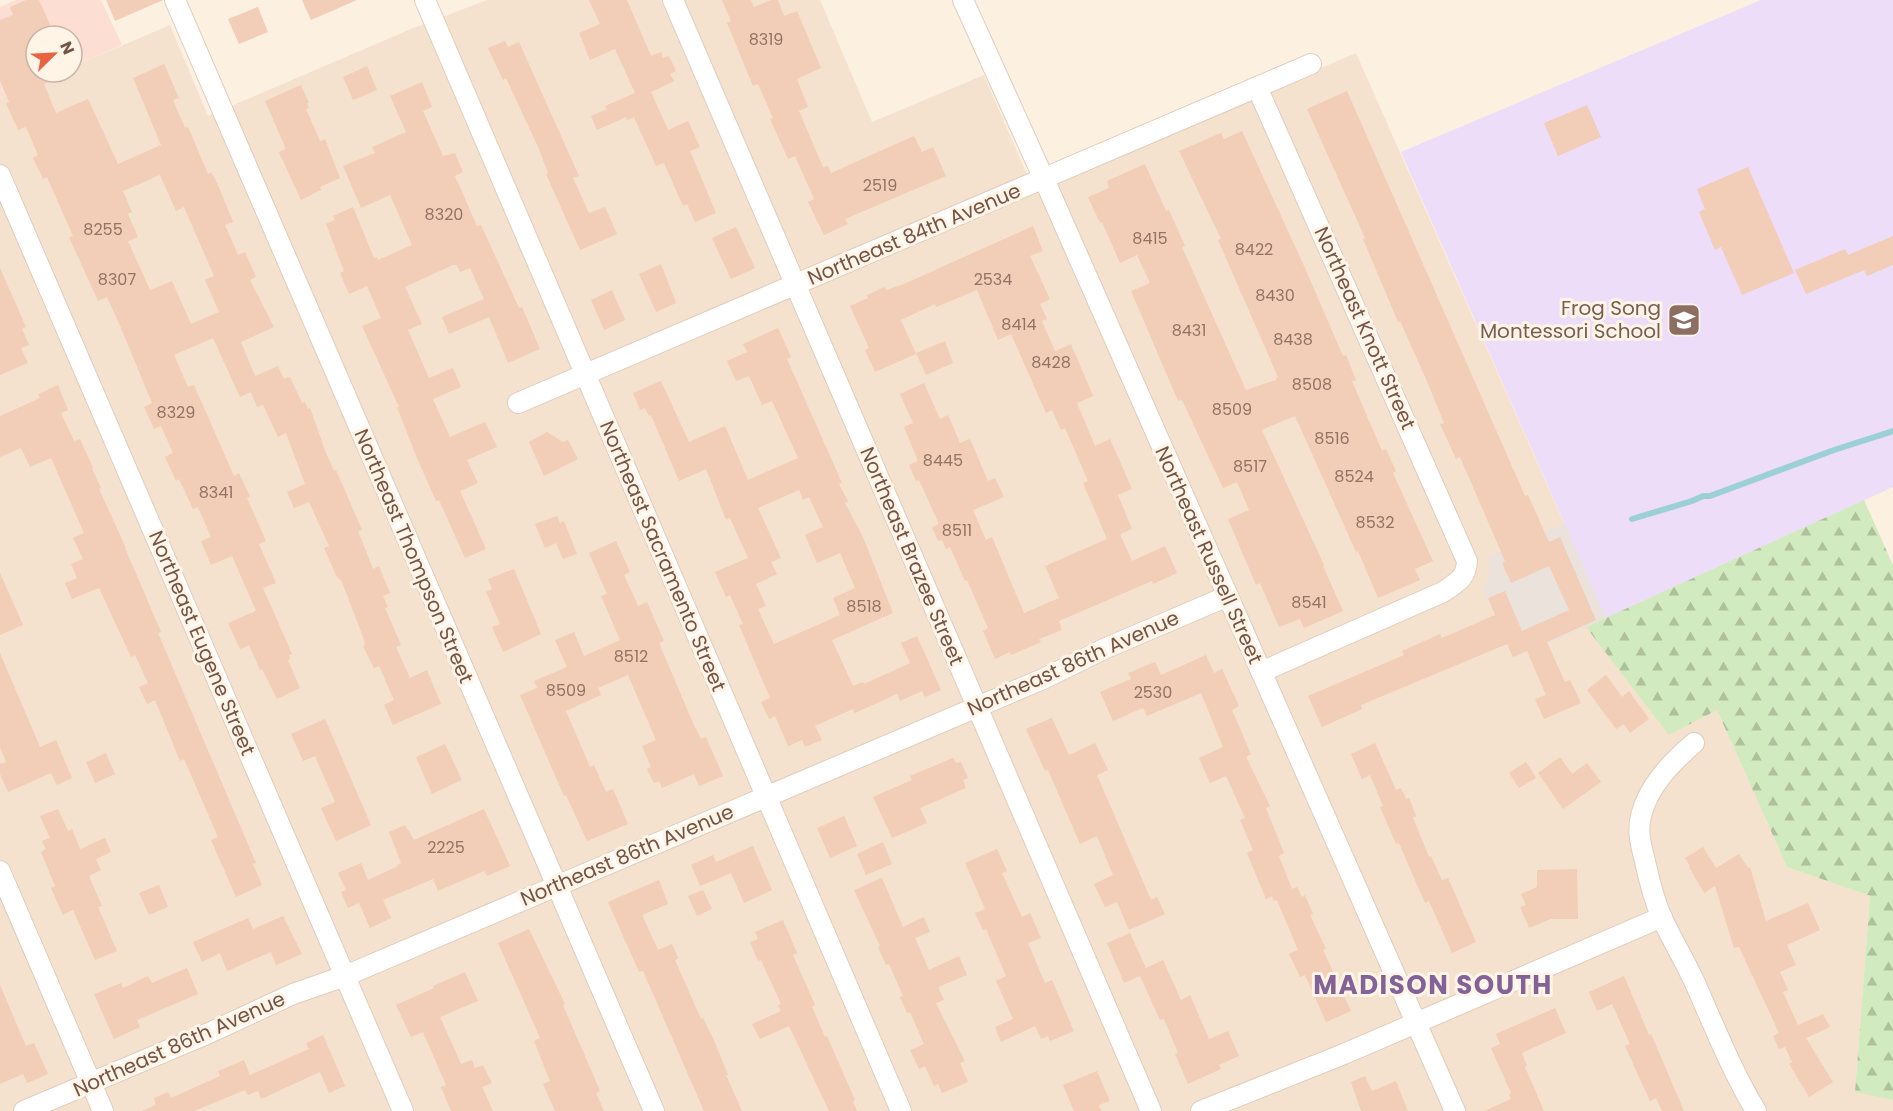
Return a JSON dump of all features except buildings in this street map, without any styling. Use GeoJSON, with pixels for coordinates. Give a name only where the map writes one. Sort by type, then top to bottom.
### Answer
{"type":"FeatureCollection","features":[{"type":"Feature","properties":{"kind":"street","name":"Northeast Thompson Street"},"geometry":{"type":"LineString","coordinates":[[175,0],[654,1111]]}},
{"type":"Feature","properties":{"kind":"street","name":"Northeast Sacramento Street"},"geometry":{"type":"LineString","coordinates":[[425,0],[901,1111]]}},
{"type":"Feature","properties":{"kind":"street","name":"Northeast Brazee Street"},"geometry":{"type":"LineString","coordinates":[[673,0],[1151,1111]]}},
{"type":"Feature","properties":{"kind":"street","name":"Northeast Russell Street"},"geometry":{"type":"LineString","coordinates":[[963,0],[1455,1111]]}},
{"type":"Feature","properties":{"kind":"street","name":"Northeast 84th Avenue"},"geometry":{"type":"LineString","coordinates":[[518,403],[1311,64]]}},
{"type":"Feature","properties":{"kind":"street","name":"Northeast Knott Street"},"geometry":{"type":"LineString","coordinates":[[1257,87],[1467,561],[1466,571],[1459,581],[1443,592],[1261,672]]}},
{"type":"Feature","properties":{"kind":"street","name":"Northeast Eugene Street"},"geometry":{"type":"LineString","coordinates":[[0,175],[404,1111]]}},
{"type":"Feature","properties":{"kind":"street","name":"Northeast 86th Avenue"},"geometry":{"type":"LineString","coordinates":[[24,1111],[210,1033],[293,994],[345,976],[765,795],[1043,679],[1106,648],[1228,596]]}},
{"type":"Feature","properties":{"kind":"street"},"geometry":{"type":"LineString","coordinates":[[1694,743],[1663,773],[1653,788],[1641,815],[1639,830],[1641,845],[1649,880],[1662,917],[1736,1076],[1756,1111]]}},
{"type":"Feature","properties":{"kind":"street"},"geometry":{"type":"LineString","coordinates":[[0,871],[103,1111]]}},
{"type":"Feature","properties":{"kind":"street"},"geometry":{"type":"LineString","coordinates":[[1201,1111],[1344,1054],[1662,917]]}},
{"type":"Feature","properties":{"kind":"shaded area"},"geometry":{"type":"Polygon","coordinates":[[[16,0],[101,0],[122,45],[84,62],[84,24],[24,24],[24,84],[32,84],[0,98],[0,7],[16,0]]]}},
{"type":"Feature","properties":{"kind":"shaded area"},"geometry":{"type":"Polygon","coordinates":[[[487,0],[820,0],[872,122],[984,75],[1034,191],[1356,53],[1606,618],[1586,627],[1717,710],[1787,867],[1870,896],[1855,1091],[1893,1100],[1893,1111],[0,1111],[0,98],[32,84],[84,84],[84,62],[170,25],[208,116],[411,29],[487,0]]]}},
{"type":"Feature","properties":{"kind":"shaded area","name":"Frog Song Montessori School"},"geometry":{"type":"Polygon","coordinates":[[[1761,0],[1893,0],[1893,487],[1606,618],[1401,152],[1761,0]]]}},
{"type":"Feature","properties":{"kind":"shaded area"},"geometry":{"type":"Polygon","coordinates":[[[1565,523],[1606,618],[1514,658],[1483,589],[1489,577],[1489,556],[1565,523]]]}},
{"type":"Feature","properties":{"kind":"green space"},"geometry":{"type":"Polygon","coordinates":[[[1864,500],[1893,565],[1893,1100],[1855,1092],[1870,896],[1787,867],[1717,710],[1669,735],[1586,627],[1864,500]]]}},
{"type":"Feature","properties":{"kind":"waterway"},"geometry":{"type":"LineString","coordinates":[[1632,519],[1703,496],[1710,496],[1834,450],[1893,431]]}},
{"type":"Feature","properties":{"kind":"place","name":"Frog Song Montessori School"},"geometry":{"type":"Point","coordinates":[1684,320]}},
{"type":"Feature","properties":{"kind":"district","name":"MADISON SOUTH"},"geometry":{"type":"Point","coordinates":[1433,985]}}]}
